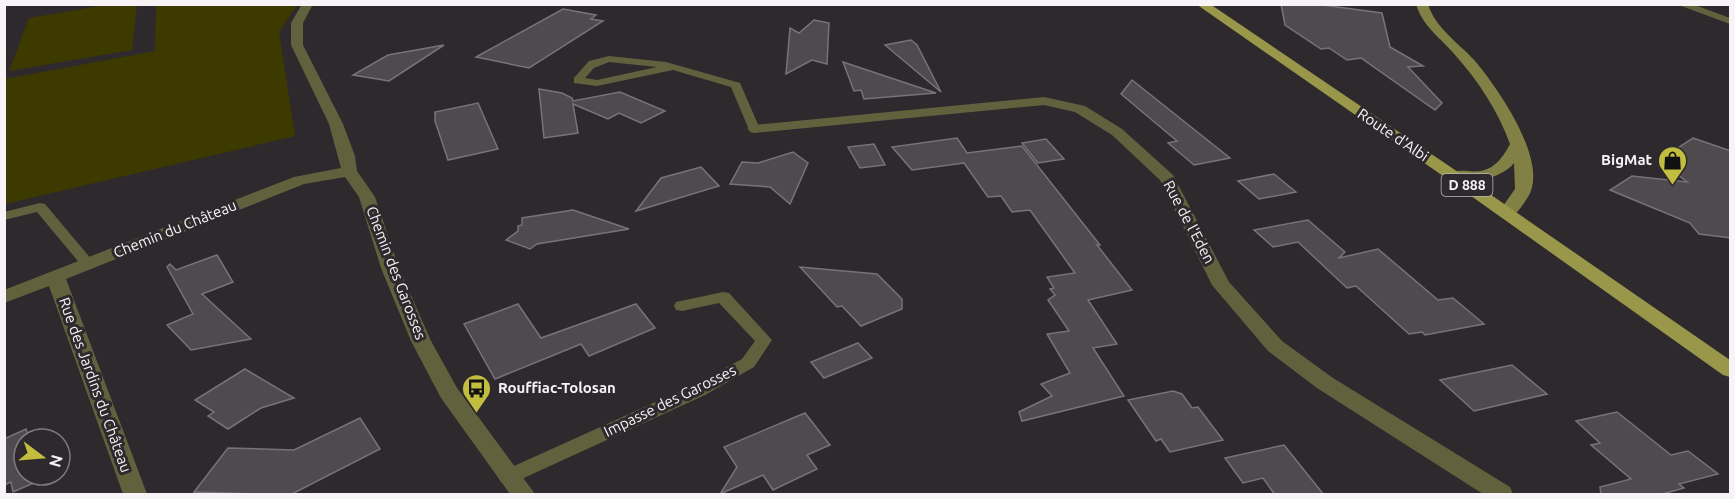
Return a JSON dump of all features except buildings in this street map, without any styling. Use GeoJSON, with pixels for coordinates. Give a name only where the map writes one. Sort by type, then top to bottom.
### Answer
{"type":"FeatureCollection","features":[{"type":"Feature","properties":{"kind":"main road","name":"Route d'Albi"},"geometry":{"type":"LineString","coordinates":[[1201,4],[1455,177],[1731,370]]}},
{"type":"Feature","properties":{"kind":"street"},"geometry":{"type":"LineString","coordinates":[[308,4],[297,22],[294,33],[297,45],[341,137],[348,158],[349,171]]}},
{"type":"Feature","properties":{"kind":"street"},"geometry":{"type":"LineString","coordinates":[[1422,4],[1431,20],[1479,76],[1501,109],[1517,144],[1523,167],[1524,189],[1507,213]]}},
{"type":"Feature","properties":{"kind":"street","name":"Rue de l'Eden"},"geometry":{"type":"LineString","coordinates":[[754,129],[1044,101],[1080,109],[1117,132],[1167,178],[1221,285],[1275,346],[1325,383],[1501,495]]}},
{"type":"Feature","properties":{"kind":"street"},"geometry":{"type":"LineString","coordinates":[[1455,177],[1497,172],[1509,163],[1517,144]]}},
{"type":"Feature","properties":{"kind":"street","name":"Chemin du Château"},"geometry":{"type":"LineString","coordinates":[[4,297],[300,180],[349,171]]}},
{"type":"Feature","properties":{"kind":"street","name":"Chemin des Garosses"},"geometry":{"type":"LineString","coordinates":[[349,171],[367,197],[390,268],[421,341],[449,393],[523,495]]}},
{"type":"Feature","properties":{"kind":"street","name":"Rue des Jardins du Château"},"geometry":{"type":"LineString","coordinates":[[55,276],[135,495]]}},
{"type":"Feature","properties":{"kind":"lane"},"geometry":{"type":"LineString","coordinates":[[1680,4],[1731,21]]}},
{"type":"Feature","properties":{"kind":"lane"},"geometry":{"type":"LineString","coordinates":[[610,59],[629,59],[671,67],[597,83],[578,81],[583,70],[596,62],[610,59]]}},
{"type":"Feature","properties":{"kind":"lane","name":"Rue de l'Eden"},"geometry":{"type":"LineString","coordinates":[[671,67],[705,73],[736,85],[754,129]]}},
{"type":"Feature","properties":{"kind":"lane"},"geometry":{"type":"LineString","coordinates":[[4,216],[40,207],[87,263]]}},
{"type":"Feature","properties":{"kind":"lane","name":"Impasse des Garosses"},"geometry":{"type":"LineString","coordinates":[[508,477],[699,390],[748,363],[764,340],[723,297],[682,306]]}},
{"type":"Feature","properties":{"kind":"shaded area"},"geometry":{"type":"Polygon","coordinates":[[[112,4],[137,5],[132,50],[9,71],[29,18],[112,4]]]}},
{"type":"Feature","properties":{"kind":"shaded area"},"geometry":{"type":"Polygon","coordinates":[[[156,5],[297,5],[279,32],[295,136],[5,204],[5,79],[155,51],[156,5]]]}},
{"type":"Feature","properties":{"kind":"place","name":"BigMat"},"geometry":{"type":"Point","coordinates":[1673,186]}},
{"type":"Feature","properties":{"kind":"place","name":"Rouffiac-Tolosan"},"geometry":{"type":"Point","coordinates":[477,414]}}]}
